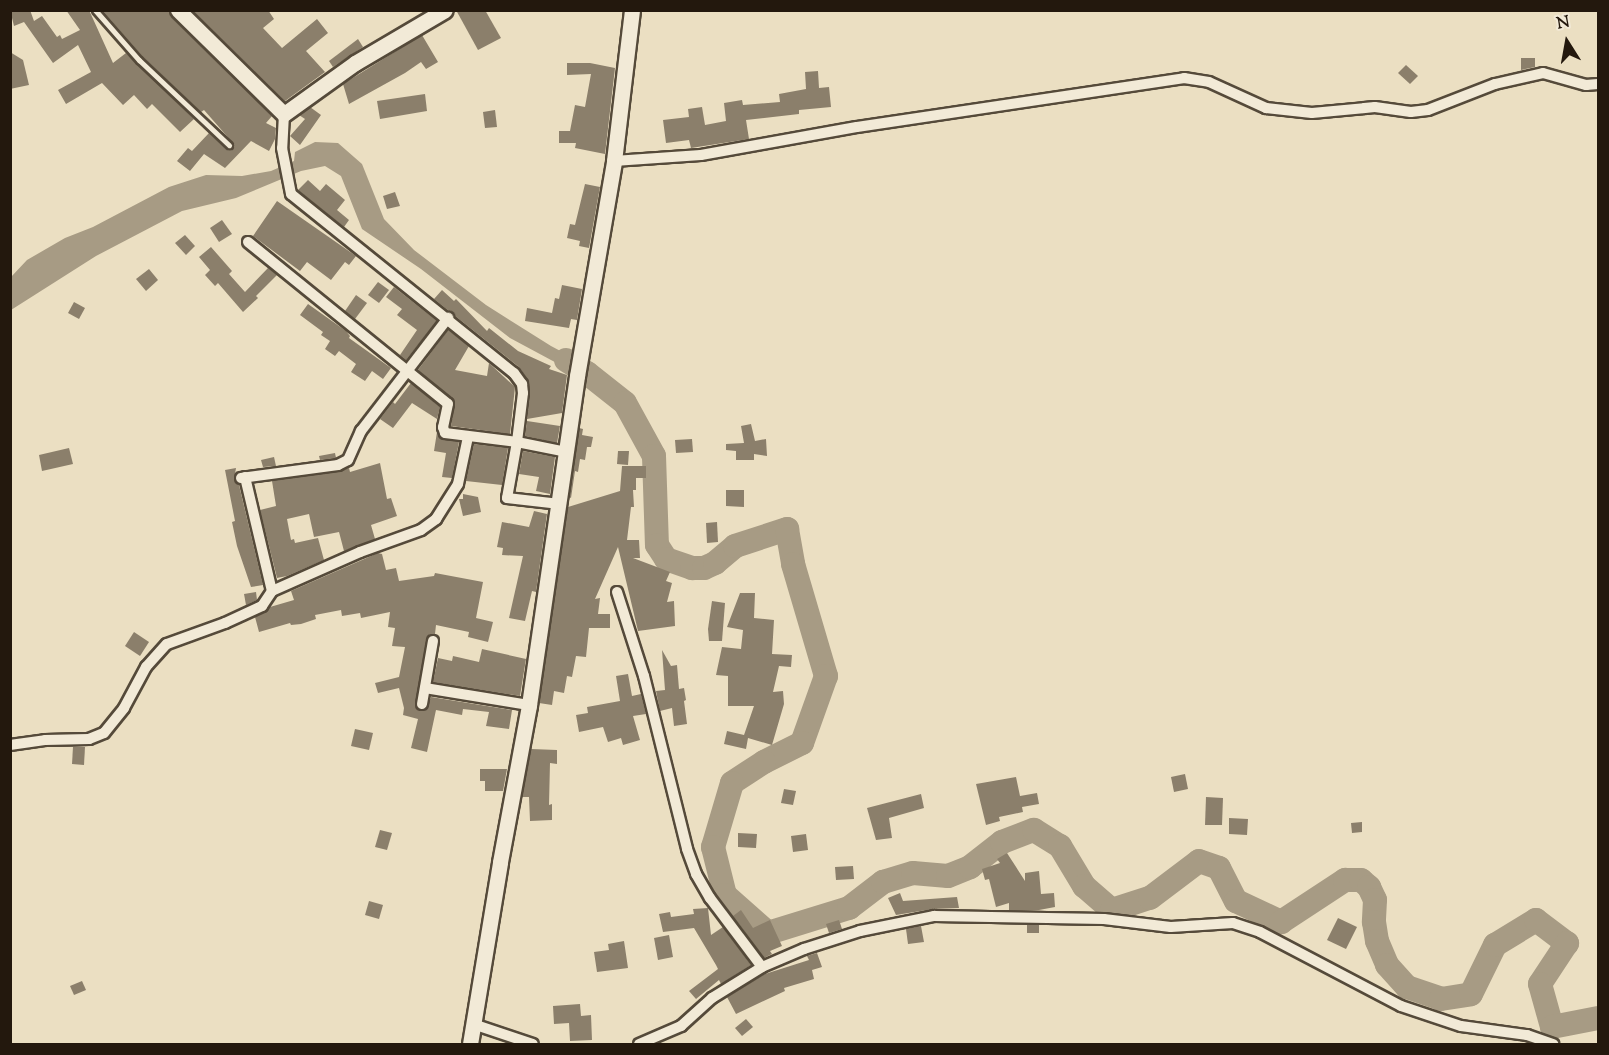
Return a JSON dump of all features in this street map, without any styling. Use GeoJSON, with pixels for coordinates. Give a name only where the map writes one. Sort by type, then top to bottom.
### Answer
{"type":"FeatureCollection","features":[{"type":"Feature","properties":{"kind":"street"},"geometry":{"type":"LineString","coordinates":[[178,10],[284,114],[284,164],[291,194],[448,318],[519,379],[523,393],[507,498],[560,504]]}},
{"type":"Feature","properties":{"kind":"street"},"geometry":{"type":"LineString","coordinates":[[284,114],[355,63],[445,10]]}},
{"type":"Feature","properties":{"kind":"street"},"geometry":{"type":"LineString","coordinates":[[470,1044],[529,705],[577,376],[614,161],[632,10]]}},
{"type":"Feature","properties":{"kind":"street"},"geometry":{"type":"LineString","coordinates":[[614,161],[701,155],[857,127],[1177,79],[1209,82],[1266,108],[1312,113],[1375,107],[1411,112],[1428,110],[1495,84],[1543,73],[1586,85],[1599,84]]}},
{"type":"Feature","properties":{"kind":"street"},"geometry":{"type":"LineString","coordinates":[[248,242],[326,302],[448,404],[443,428],[445,433],[517,442],[566,452]]}},
{"type":"Feature","properties":{"kind":"street"},"geometry":{"type":"LineString","coordinates":[[272,591],[243,477],[338,465],[348,460],[361,431],[448,318]]}},
{"type":"Feature","properties":{"kind":"street"},"geometry":{"type":"LineString","coordinates":[[10,745],[45,740],[89,739],[104,733],[124,708],[146,667],[167,644],[225,623],[262,606],[272,591],[360,552],[421,530],[436,519],[458,484],[468,437]]}},
{"type":"Feature","properties":{"kind":"street"},"geometry":{"type":"LineString","coordinates":[[617,592],[644,676],[687,849],[696,874],[716,906],[762,967]]}},
{"type":"Feature","properties":{"kind":"street"},"geometry":{"type":"LineString","coordinates":[[422,704],[433,641]]}},
{"type":"Feature","properties":{"kind":"street"},"geometry":{"type":"LineString","coordinates":[[425,688],[529,705]]}},
{"type":"Feature","properties":{"kind":"street"},"geometry":{"type":"LineString","coordinates":[[639,1044],[681,1026],[712,999],[762,967],[804,949],[860,931],[933,916],[1104,919],[1171,927],[1233,923],[1260,932],[1401,1006],[1461,1026],[1527,1035],[1553,1044]]}},
{"type":"Feature","properties":{"kind":"street"},"geometry":{"type":"LineString","coordinates":[[473,1024],[532,1044]]}},
{"type":"Feature","properties":{"kind":"lane"},"geometry":{"type":"LineString","coordinates":[[96,10],[139,60],[229,146]]}},
{"type":"Feature","properties":{"kind":"shaded area"},"geometry":{"type":"Polygon","coordinates":[[[315,142],[338,143],[362,164],[384,219],[414,250],[486,305],[551,346],[596,370],[592,382],[510,338],[421,269],[362,229],[341,176],[325,166],[301,171],[236,198],[182,211],[96,256],[11,310],[11,277],[27,260],[65,238],[93,227],[169,187],[206,175],[242,176],[271,171],[294,161],[295,152],[315,142]]]}},
{"type":"Feature","properties":{"kind":"building"},"geometry":{"type":"Polygon","coordinates":[[[10,10],[30,10],[34,21],[42,16],[57,37],[60,35],[62,39],[80,30],[66,10],[89,10],[113,63],[126,53],[194,119],[180,132],[152,104],[147,109],[134,95],[123,105],[102,83],[66,104],[58,90],[91,72],[78,45],[53,63],[24,22],[14,26],[10,10]]]}},
{"type":"Feature","properties":{"kind":"building"},"geometry":{"type":"Polygon","coordinates":[[[102,10],[169,10],[171,17],[272,116],[266,123],[276,128],[275,139],[269,151],[251,141],[225,168],[204,154],[190,171],[177,161],[188,148],[192,151],[209,133],[227,150],[232,149],[233,143],[204,110],[201,112],[143,57],[102,10]]]}},
{"type":"Feature","properties":{"kind":"building"},"geometry":{"type":"Polygon","coordinates":[[[192,10],[268,10],[274,19],[263,28],[282,48],[317,19],[328,33],[306,51],[325,72],[285,101],[192,10]]]}},
{"type":"Feature","properties":{"kind":"building"},"geometry":{"type":"Polygon","coordinates":[[[456,10],[485,10],[501,38],[478,50],[456,10]]]}},
{"type":"Feature","properties":{"kind":"building"},"geometry":{"type":"Polygon","coordinates":[[[422,35],[438,62],[426,69],[421,62],[349,104],[343,84],[422,35]]]}},
{"type":"Feature","properties":{"kind":"building"},"geometry":{"type":"Polygon","coordinates":[[[358,39],[363,47],[333,67],[329,61],[358,39]]]}},
{"type":"Feature","properties":{"kind":"building"},"geometry":{"type":"Polygon","coordinates":[[[10,52],[23,60],[29,85],[10,89],[10,52]]]}},
{"type":"Feature","properties":{"kind":"building"},"geometry":{"type":"Polygon","coordinates":[[[1521,58],[1535,58],[1535,67],[1521,70],[1521,58]]]}},
{"type":"Feature","properties":{"kind":"building"},"geometry":{"type":"Polygon","coordinates":[[[567,63],[590,63],[615,68],[605,154],[575,148],[576,143],[559,143],[559,131],[570,131],[575,105],[585,107],[591,74],[567,75],[567,63]]]}},
{"type":"Feature","properties":{"kind":"building"},"geometry":{"type":"Polygon","coordinates":[[[1406,65],[1418,76],[1410,84],[1398,73],[1406,65]]]}},
{"type":"Feature","properties":{"kind":"building"},"geometry":{"type":"Polygon","coordinates":[[[818,71],[819,88],[829,87],[831,107],[799,110],[799,114],[746,120],[749,139],[691,148],[689,140],[666,143],[663,120],[689,117],[688,109],[702,107],[705,125],[726,121],[724,103],[742,100],[743,105],[780,102],[779,94],[806,89],[805,72],[818,71]]]}},
{"type":"Feature","properties":{"kind":"building"},"geometry":{"type":"Polygon","coordinates":[[[425,94],[427,111],[380,119],[377,101],[425,94]]]}},
{"type":"Feature","properties":{"kind":"building"},"geometry":{"type":"Polygon","coordinates":[[[310,107],[321,115],[300,145],[290,136],[305,119],[299,115],[310,107]]]}},
{"type":"Feature","properties":{"kind":"building"},"geometry":{"type":"Polygon","coordinates":[[[495,110],[497,127],[485,128],[483,112],[495,110]]]}},
{"type":"Feature","properties":{"kind":"building"},"geometry":{"type":"Polygon","coordinates":[[[308,180],[320,191],[326,184],[345,200],[337,210],[349,220],[344,227],[298,190],[308,180]]]}},
{"type":"Feature","properties":{"kind":"building"},"geometry":{"type":"Polygon","coordinates":[[[585,184],[600,187],[589,248],[579,246],[580,241],[567,238],[570,224],[575,225],[585,184]]]}},
{"type":"Feature","properties":{"kind":"building"},"geometry":{"type":"Polygon","coordinates":[[[395,192],[400,206],[387,209],[383,196],[395,192]]]}},
{"type":"Feature","properties":{"kind":"building"},"geometry":{"type":"Polygon","coordinates":[[[277,201],[356,256],[349,265],[345,262],[331,280],[307,262],[300,271],[253,236],[277,201]]]}},
{"type":"Feature","properties":{"kind":"building"},"geometry":{"type":"Polygon","coordinates":[[[222,220],[232,234],[219,242],[210,228],[222,220]]]}},
{"type":"Feature","properties":{"kind":"building"},"geometry":{"type":"Polygon","coordinates":[[[185,235],[195,246],[186,255],[175,243],[185,235]]]}},
{"type":"Feature","properties":{"kind":"building"},"geometry":{"type":"Polygon","coordinates":[[[211,247],[232,271],[229,274],[245,292],[268,268],[277,275],[243,312],[218,283],[215,286],[205,275],[210,270],[199,257],[211,247]]]}},
{"type":"Feature","properties":{"kind":"building"},"geometry":{"type":"Polygon","coordinates":[[[149,269],[158,280],[146,291],[136,279],[149,269]]]}},
{"type":"Feature","properties":{"kind":"building"},"geometry":{"type":"Polygon","coordinates":[[[378,282],[389,290],[379,303],[368,295],[378,282]]]}},
{"type":"Feature","properties":{"kind":"building"},"geometry":{"type":"Polygon","coordinates":[[[562,285],[582,289],[577,320],[571,319],[569,328],[525,321],[527,308],[552,313],[555,298],[559,299],[562,285]]]}},
{"type":"Feature","properties":{"kind":"building"},"geometry":{"type":"Polygon","coordinates":[[[394,287],[437,321],[406,360],[400,355],[417,330],[397,315],[402,309],[386,297],[394,287]]]}},
{"type":"Feature","properties":{"kind":"building"},"geometry":{"type":"Polygon","coordinates":[[[442,290],[454,301],[456,299],[487,331],[489,328],[518,351],[551,366],[549,369],[567,375],[562,413],[527,419],[530,394],[528,380],[519,367],[434,299],[442,290]]]}},
{"type":"Feature","properties":{"kind":"building"},"geometry":{"type":"Polygon","coordinates":[[[356,295],[367,303],[355,319],[345,311],[356,295]]]}},
{"type":"Feature","properties":{"kind":"building"},"geometry":{"type":"Polygon","coordinates":[[[74,302],[85,308],[79,319],[68,313],[74,302]]]}},
{"type":"Feature","properties":{"kind":"building"},"geometry":{"type":"Polygon","coordinates":[[[308,304],[346,331],[349,338],[391,368],[383,379],[372,371],[365,381],[351,372],[356,364],[339,351],[335,356],[325,349],[330,341],[321,335],[323,332],[300,315],[308,304]]]}},
{"type":"Feature","properties":{"kind":"building"},"geometry":{"type":"Polygon","coordinates":[[[448,330],[469,346],[455,370],[487,376],[489,363],[515,387],[510,434],[451,426],[455,401],[418,370],[448,330]]]}},
{"type":"Feature","properties":{"kind":"building"},"geometry":{"type":"Polygon","coordinates":[[[411,383],[440,407],[437,419],[412,403],[393,428],[380,419],[411,383]]]}},
{"type":"Feature","properties":{"kind":"building"},"geometry":{"type":"Polygon","coordinates":[[[527,421],[560,426],[557,443],[525,436],[527,421]]]}},
{"type":"Feature","properties":{"kind":"building"},"geometry":{"type":"Polygon","coordinates":[[[751,424],[755,441],[766,439],[767,456],[754,454],[754,460],[736,460],[736,451],[726,450],[726,444],[744,443],[741,426],[751,424]]]}},
{"type":"Feature","properties":{"kind":"building"},"geometry":{"type":"Polygon","coordinates":[[[579,428],[583,429],[582,435],[593,437],[591,447],[587,447],[585,460],[580,459],[578,472],[575,471],[571,498],[569,497],[579,428]]]}},
{"type":"Feature","properties":{"kind":"building"},"geometry":{"type":"Polygon","coordinates":[[[437,432],[441,439],[459,442],[452,478],[442,477],[446,453],[434,451],[437,432]]]}},
{"type":"Feature","properties":{"kind":"building"},"geometry":{"type":"Polygon","coordinates":[[[692,439],[693,452],[676,453],[675,440],[692,439]]]}},
{"type":"Feature","properties":{"kind":"building"},"geometry":{"type":"Polygon","coordinates":[[[474,444],[508,448],[502,485],[466,481],[474,444]]]}},
{"type":"Feature","properties":{"kind":"building"},"geometry":{"type":"Polygon","coordinates":[[[69,448],[73,464],[42,471],[39,455],[69,448]]]}},
{"type":"Feature","properties":{"kind":"building"},"geometry":{"type":"Polygon","coordinates":[[[523,451],[555,457],[550,494],[536,491],[539,477],[519,474],[523,451]]]}},
{"type":"Feature","properties":{"kind":"building"},"geometry":{"type":"Polygon","coordinates":[[[618,451],[629,451],[628,465],[617,464],[618,451]]]}},
{"type":"Feature","properties":{"kind":"building"},"geometry":{"type":"Polygon","coordinates":[[[335,453],[336,458],[320,460],[319,456],[335,453]]]}},
{"type":"Feature","properties":{"kind":"building"},"geometry":{"type":"Polygon","coordinates":[[[274,457],[276,466],[263,467],[261,460],[274,457]]]}},
{"type":"Feature","properties":{"kind":"building"},"geometry":{"type":"Polygon","coordinates":[[[380,463],[387,499],[391,498],[397,516],[371,525],[375,539],[344,551],[339,532],[314,537],[309,514],[287,519],[291,540],[294,539],[295,543],[318,538],[324,560],[277,578],[260,510],[276,506],[272,481],[339,472],[349,468],[350,472],[380,463]]]}},
{"type":"Feature","properties":{"kind":"building"},"geometry":{"type":"Polygon","coordinates":[[[622,466],[646,466],[646,478],[636,478],[636,490],[633,490],[634,507],[631,507],[627,540],[639,540],[640,558],[633,558],[670,572],[666,581],[672,583],[667,602],[674,601],[675,626],[638,631],[618,547],[595,599],[600,598],[598,614],[610,614],[610,628],[589,628],[586,657],[576,656],[572,677],[567,676],[564,693],[554,691],[552,705],[539,703],[568,507],[620,491],[622,466]]]}},
{"type":"Feature","properties":{"kind":"building"},"geometry":{"type":"Polygon","coordinates":[[[236,468],[234,480],[239,485],[263,585],[251,587],[237,546],[232,522],[235,521],[225,470],[236,468]]]}},
{"type":"Feature","properties":{"kind":"building"},"geometry":{"type":"Polygon","coordinates":[[[726,490],[744,490],[744,507],[726,506],[726,490]]]}},
{"type":"Feature","properties":{"kind":"building"},"geometry":{"type":"Polygon","coordinates":[[[463,494],[478,497],[481,512],[463,516],[459,499],[463,499],[463,494]]]}},
{"type":"Feature","properties":{"kind":"building"},"geometry":{"type":"Polygon","coordinates":[[[534,511],[547,514],[536,592],[532,591],[525,621],[509,618],[523,556],[502,555],[503,548],[497,547],[502,522],[529,527],[534,511]]]}},
{"type":"Feature","properties":{"kind":"building"},"geometry":{"type":"Polygon","coordinates":[[[717,522],[718,542],[707,543],[706,523],[717,522]]]}},
{"type":"Feature","properties":{"kind":"building"},"geometry":{"type":"Polygon","coordinates":[[[378,553],[382,554],[386,570],[396,568],[399,581],[434,576],[435,573],[483,582],[476,618],[493,622],[488,642],[468,637],[469,632],[436,625],[435,634],[430,634],[426,640],[415,706],[418,710],[425,711],[431,697],[512,710],[509,729],[486,726],[489,712],[463,709],[462,715],[436,710],[427,752],[411,748],[418,719],[403,715],[404,708],[399,688],[378,693],[375,683],[399,677],[405,647],[392,646],[395,628],[388,627],[390,612],[361,618],[360,613],[342,616],[341,610],[315,615],[316,619],[301,624],[291,625],[290,623],[259,632],[255,617],[270,607],[294,600],[291,591],[378,553]]]}},
{"type":"Feature","properties":{"kind":"building"},"geometry":{"type":"Polygon","coordinates":[[[256,592],[257,600],[246,605],[244,594],[256,592]]]}},
{"type":"Feature","properties":{"kind":"building"},"geometry":{"type":"Polygon","coordinates":[[[740,593],[755,593],[754,618],[774,620],[772,654],[792,655],[791,667],[779,666],[773,692],[783,691],[784,704],[772,745],[748,738],[746,749],[724,744],[727,731],[744,735],[754,706],[728,706],[728,676],[716,675],[722,647],[741,649],[743,630],[727,627],[740,593]]]}},
{"type":"Feature","properties":{"kind":"building"},"geometry":{"type":"Polygon","coordinates":[[[712,601],[725,603],[722,641],[709,641],[708,629],[712,601]]]}},
{"type":"Feature","properties":{"kind":"building"},"geometry":{"type":"Polygon","coordinates":[[[134,632],[149,642],[140,656],[125,646],[134,632]]]}},
{"type":"Feature","properties":{"kind":"building"},"geometry":{"type":"Polygon","coordinates":[[[482,649],[526,659],[520,696],[433,682],[438,658],[452,661],[453,656],[479,662],[482,649]]]}},
{"type":"Feature","properties":{"kind":"building"},"geometry":{"type":"Polygon","coordinates":[[[662,650],[671,666],[677,665],[679,689],[684,688],[687,724],[674,726],[672,708],[660,711],[656,691],[665,690],[662,650]]]}},
{"type":"Feature","properties":{"kind":"building"},"geometry":{"type":"Polygon","coordinates":[[[628,674],[632,696],[641,694],[646,714],[633,716],[640,740],[623,745],[621,738],[608,742],[603,727],[579,732],[576,715],[588,713],[587,707],[620,701],[616,676],[628,674]]]}},
{"type":"Feature","properties":{"kind":"building"},"geometry":{"type":"Polygon","coordinates":[[[355,729],[373,733],[369,750],[351,746],[355,729]]]}},
{"type":"Feature","properties":{"kind":"building"},"geometry":{"type":"Polygon","coordinates":[[[73,747],[85,747],[84,765],[72,764],[73,747]]]}},
{"type":"Feature","properties":{"kind":"building"},"geometry":{"type":"Polygon","coordinates":[[[531,749],[557,750],[557,764],[550,763],[549,805],[552,804],[552,820],[530,821],[529,797],[522,797],[531,749]]]}},
{"type":"Feature","properties":{"kind":"building"},"geometry":{"type":"Polygon","coordinates":[[[480,769],[507,769],[503,791],[485,791],[485,781],[480,781],[480,769]]]}},
{"type":"Feature","properties":{"kind":"building"},"geometry":{"type":"Polygon","coordinates":[[[1185,774],[1188,789],[1174,792],[1171,777],[1185,774]]]}},
{"type":"Feature","properties":{"kind":"building"},"geometry":{"type":"Polygon","coordinates":[[[1016,777],[1020,796],[1037,793],[1039,804],[1022,807],[1023,812],[999,817],[1000,821],[986,825],[976,784],[1016,777]]]}},
{"type":"Feature","properties":{"kind":"building"},"geometry":{"type":"Polygon","coordinates":[[[784,789],[796,791],[793,805],[781,803],[784,789]]]}},
{"type":"Feature","properties":{"kind":"building"},"geometry":{"type":"Polygon","coordinates":[[[921,794],[924,808],[889,818],[892,838],[876,840],[867,808],[921,794]]]}},
{"type":"Feature","properties":{"kind":"building"},"geometry":{"type":"Polygon","coordinates":[[[1206,797],[1223,798],[1222,825],[1205,825],[1206,797]]]}},
{"type":"Feature","properties":{"kind":"building"},"geometry":{"type":"Polygon","coordinates":[[[1229,818],[1248,819],[1247,835],[1229,834],[1229,818]]]}},
{"type":"Feature","properties":{"kind":"building"},"geometry":{"type":"Polygon","coordinates":[[[1362,822],[1362,832],[1352,833],[1351,823],[1362,822]]]}},
{"type":"Feature","properties":{"kind":"building"},"geometry":{"type":"Polygon","coordinates":[[[380,830],[392,833],[387,850],[375,847],[380,830]]]}},
{"type":"Feature","properties":{"kind":"building"},"geometry":{"type":"Polygon","coordinates":[[[738,833],[757,834],[756,848],[738,847],[738,833]]]}},
{"type":"Feature","properties":{"kind":"building"},"geometry":{"type":"Polygon","coordinates":[[[806,834],[808,850],[793,852],[791,836],[806,834]]]}},
{"type":"Feature","properties":{"kind":"building"},"geometry":{"type":"Polygon","coordinates":[[[1007,853],[1025,881],[1025,873],[1039,871],[1041,894],[1054,893],[1055,907],[1039,910],[1009,910],[1009,903],[996,907],[989,879],[985,880],[982,869],[1000,863],[997,859],[1007,853]]]}},
{"type":"Feature","properties":{"kind":"building"},"geometry":{"type":"Polygon","coordinates":[[[853,866],[854,879],[836,880],[835,867],[853,866]]]}},
{"type":"Feature","properties":{"kind":"building"},"geometry":{"type":"Polygon","coordinates":[[[900,893],[903,901],[957,897],[959,908],[933,909],[896,915],[888,898],[900,893]]]}},
{"type":"Feature","properties":{"kind":"building"},"geometry":{"type":"Polygon","coordinates":[[[369,901],[383,905],[379,919],[365,915],[369,901]]]}},
{"type":"Feature","properties":{"kind":"building"},"geometry":{"type":"Polygon","coordinates":[[[708,908],[711,935],[723,927],[751,965],[721,984],[719,980],[696,999],[689,991],[718,969],[694,928],[663,932],[659,914],[670,912],[671,917],[694,914],[693,909],[708,908]]]}},
{"type":"Feature","properties":{"kind":"building"},"geometry":{"type":"Polygon","coordinates":[[[741,910],[753,928],[770,920],[782,946],[770,951],[772,954],[764,958],[733,916],[741,910]]]}},
{"type":"Feature","properties":{"kind":"building"},"geometry":{"type":"Polygon","coordinates":[[[1338,918],[1357,927],[1346,949],[1327,940],[1338,918]]]}},
{"type":"Feature","properties":{"kind":"building"},"geometry":{"type":"Polygon","coordinates":[[[839,920],[842,929],[829,933],[826,924],[839,920]]]}},
{"type":"Feature","properties":{"kind":"building"},"geometry":{"type":"Polygon","coordinates":[[[1027,925],[1039,925],[1039,933],[1027,933],[1027,925]]]}},
{"type":"Feature","properties":{"kind":"building"},"geometry":{"type":"Polygon","coordinates":[[[921,926],[924,942],[908,944],[906,929],[921,926]]]}},
{"type":"Feature","properties":{"kind":"building"},"geometry":{"type":"Polygon","coordinates":[[[669,935],[673,957],[658,960],[654,938],[669,935]]]}},
{"type":"Feature","properties":{"kind":"building"},"geometry":{"type":"Polygon","coordinates":[[[624,941],[628,968],[597,972],[594,952],[609,950],[608,944],[624,941]]]}},
{"type":"Feature","properties":{"kind":"building"},"geometry":{"type":"Polygon","coordinates":[[[817,953],[822,967],[812,970],[814,979],[784,988],[785,991],[736,1014],[727,997],[765,974],[809,960],[807,956],[817,953]]]}},
{"type":"Feature","properties":{"kind":"building"},"geometry":{"type":"Polygon","coordinates":[[[82,981],[86,990],[74,995],[70,986],[82,981]]]}},
{"type":"Feature","properties":{"kind":"building"},"geometry":{"type":"Polygon","coordinates":[[[580,1004],[581,1016],[591,1015],[592,1040],[570,1041],[569,1023],[554,1024],[553,1006],[580,1004]]]}},
{"type":"Feature","properties":{"kind":"building"},"geometry":{"type":"Polygon","coordinates":[[[746,1019],[753,1027],[742,1036],[735,1028],[746,1019]]]}},
{"type":"Feature","properties":{"kind":"waterway"},"geometry":{"type":"LineString","coordinates":[[566,360],[587,373],[625,403],[654,456],[657,545],[666,559],[692,568],[704,568],[715,563],[735,546],[787,529],[793,564],[826,676],[802,743],[764,762],[732,783],[713,847],[725,895],[768,933],[849,908],[883,882],[913,873],[948,876],[970,867],[1002,842],[1034,830],[1060,846],[1084,886],[1112,910],[1150,898],[1199,861],[1219,868],[1236,901],[1281,922],[1345,880],[1361,880],[1369,887],[1375,900],[1374,922],[1377,941],[1387,965],[1407,987],[1441,999],[1471,994],[1495,945],[1536,920],[1567,943],[1540,984],[1552,1027],[1598,1018]]}}]}
